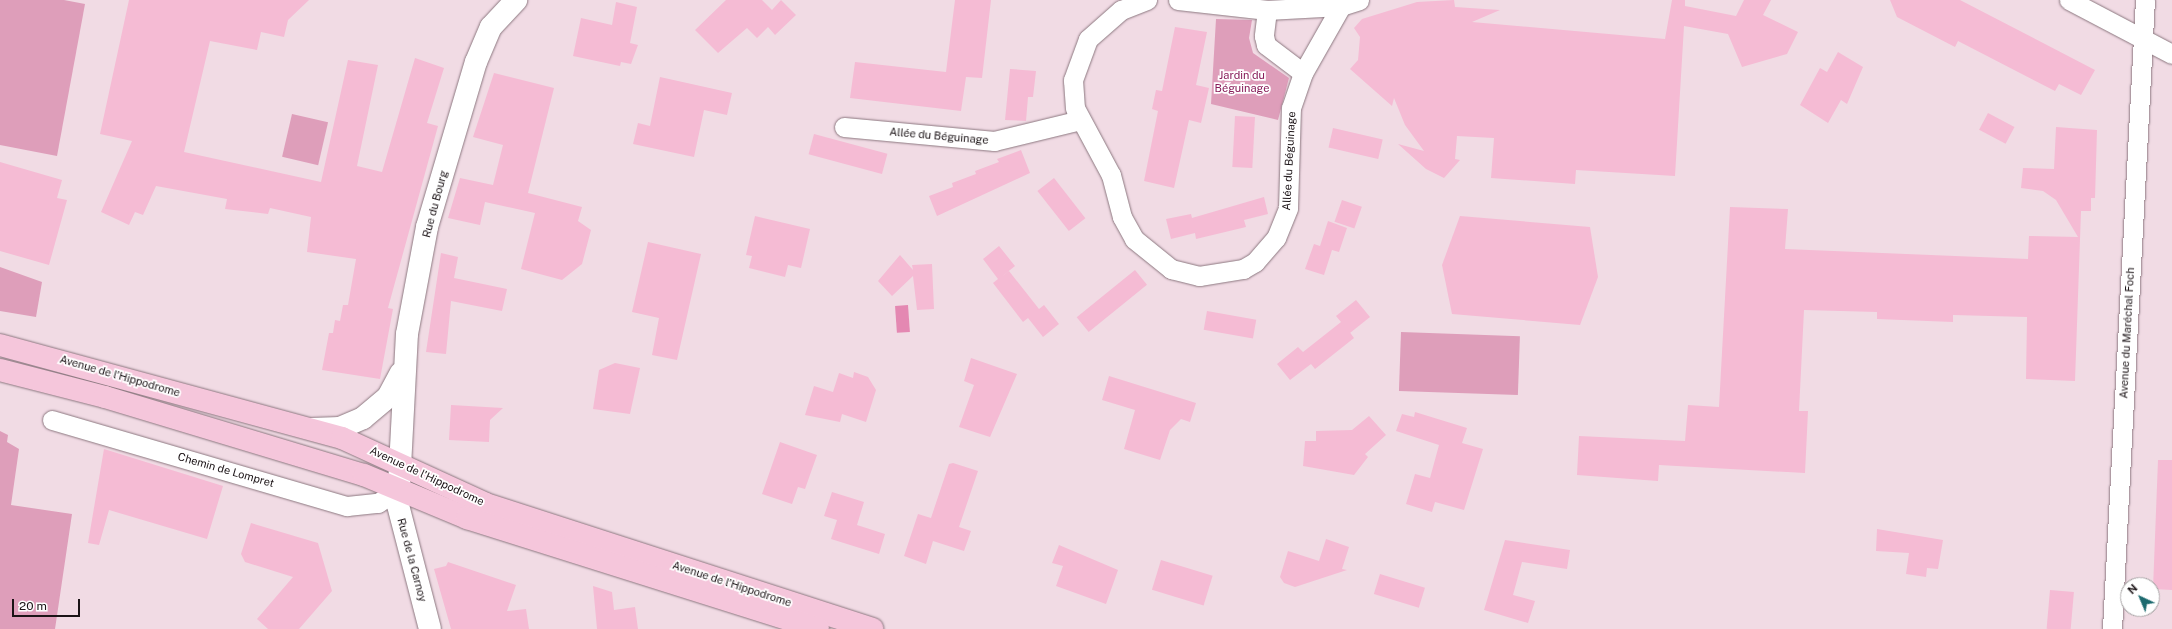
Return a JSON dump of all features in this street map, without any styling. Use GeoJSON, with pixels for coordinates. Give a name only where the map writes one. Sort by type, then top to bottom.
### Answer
{"type":"FeatureCollection","features":[{"type":"Feature","properties":{"kind":"main road","name":"Avenue de l'Hippodrome"},"geometry":{"type":"LineString","coordinates":[[0,345],[129,377],[303,429],[342,438],[398,462],[486,504],[872,629]]}},
{"type":"Feature","properties":{"kind":"main road","name":"Avenue de l'Hippodrome"},"geometry":{"type":"LineString","coordinates":[[0,370],[105,397],[364,475],[483,523],[818,629]]}},
{"type":"Feature","properties":{"kind":"street","name":"Rue du Bourg"},"geometry":{"type":"LineString","coordinates":[[398,462],[405,362],[412,300],[427,227],[480,49],[492,0]]}},
{"type":"Feature","properties":{"kind":"street","name":"Rue du Bourg"},"geometry":{"type":"LineString","coordinates":[[480,49],[496,19],[516,0]]}},
{"type":"Feature","properties":{"kind":"street","name":"Allée du Béguinage"},"geometry":{"type":"LineString","coordinates":[[1147,0],[1107,20],[1081,51],[1073,80],[1075,108],[1080,120],[1106,165],[1122,217],[1140,245],[1157,260],[1183,273],[1214,276],[1230,274],[1255,262],[1276,238],[1284,223],[1289,190],[1288,127],[1303,73],[1341,6]]}},
{"type":"Feature","properties":{"kind":"street"},"geometry":{"type":"LineString","coordinates":[[1178,0],[1267,10],[1341,6],[1359,0]]}},
{"type":"Feature","properties":{"kind":"street"},"geometry":{"type":"LineString","coordinates":[[2069,0],[2172,54]]}},
{"type":"Feature","properties":{"kind":"street","name":"Avenue du Maréchal Foch"},"geometry":{"type":"LineString","coordinates":[[2112,629],[2145,0]]}},
{"type":"Feature","properties":{"kind":"street"},"geometry":{"type":"LineString","coordinates":[[1267,10],[1264,36],[1266,45],[1303,73]]}},
{"type":"Feature","properties":{"kind":"street","name":"Allée du Béguinage"},"geometry":{"type":"LineString","coordinates":[[844,127],[994,141],[1080,120]]}},
{"type":"Feature","properties":{"kind":"street","name":"Rue du Bourg"},"geometry":{"type":"LineString","coordinates":[[303,429],[340,428],[372,413],[388,397],[405,362]]}},
{"type":"Feature","properties":{"kind":"street","name":"Chemin de Lompret"},"geometry":{"type":"LineString","coordinates":[[52,420],[347,506],[378,502],[398,490]]}},
{"type":"Feature","properties":{"kind":"street","name":"Rue de la Carnoy"},"geometry":{"type":"LineString","coordinates":[[398,462],[398,490],[402,528],[430,629]]}},
{"type":"Feature","properties":{"kind":"green space"},"geometry":{"type":"Polygon","coordinates":[[[0,0],[64,0],[85,4],[57,156],[0,145],[0,0]]]}},
{"type":"Feature","properties":{"kind":"green space","name":"Jardin du Béguinage"},"geometry":{"type":"Polygon","coordinates":[[[1216,19],[1252,20],[1249,38],[1253,53],[1289,78],[1278,120],[1211,104],[1216,19]]]}},
{"type":"Feature","properties":{"kind":"green space"},"geometry":{"type":"Polygon","coordinates":[[[292,114],[328,122],[318,165],[282,157],[292,114]]]}},
{"type":"Feature","properties":{"kind":"green space"},"geometry":{"type":"Polygon","coordinates":[[[0,267],[42,282],[36,317],[0,311],[0,267]]]}},
{"type":"Feature","properties":{"kind":"green space"},"geometry":{"type":"Polygon","coordinates":[[[1401,332],[1520,336],[1518,395],[1399,391],[1401,332]]]}},
{"type":"Feature","properties":{"kind":"green space"},"geometry":{"type":"Polygon","coordinates":[[[0,431],[8,435],[7,442],[19,449],[11,505],[72,514],[55,629],[0,629],[0,431]]]}},
{"type":"Feature","properties":{"kind":"shaded area"},"geometry":{"type":"Polygon","coordinates":[[[908,305],[910,332],[897,333],[895,306],[908,305]]]}},
{"type":"Feature","properties":{"kind":"building"},"geometry":{"type":"Polygon","coordinates":[[[129,0],[309,0],[288,20],[284,37],[261,32],[257,50],[210,41],[184,152],[321,182],[348,60],[378,65],[357,166],[382,172],[415,58],[444,68],[427,123],[438,126],[388,308],[393,309],[380,379],[322,370],[329,333],[333,333],[335,320],[340,321],[343,305],[348,305],[356,259],[307,252],[311,217],[270,208],[268,214],[225,209],[227,199],[156,186],[143,215],[135,212],[129,225],[101,212],[132,141],[100,134],[129,0]]]}},
{"type":"Feature","properties":{"kind":"building"},"geometry":{"type":"Polygon","coordinates":[[[726,0],[762,0],[772,10],[781,0],[796,15],[775,35],[768,27],[757,38],[747,28],[718,53],[695,30],[726,0]]]}},
{"type":"Feature","properties":{"kind":"building"},"geometry":{"type":"Polygon","coordinates":[[[955,0],[991,0],[982,78],[966,77],[961,111],[850,98],[855,62],[946,72],[955,0]]]}},
{"type":"Feature","properties":{"kind":"building"},"geometry":{"type":"Polygon","coordinates":[[[1454,0],[1455,7],[1500,10],[1472,22],[1665,39],[1672,0],[1685,0],[1685,6],[1736,16],[1744,0],[1771,0],[1763,15],[1798,32],[1787,54],[1742,67],[1728,34],[1684,26],[1675,176],[1576,170],[1575,184],[1491,178],[1494,138],[1457,136],[1455,159],[1460,160],[1444,178],[1426,169],[1398,144],[1424,151],[1405,125],[1394,98],[1392,106],[1350,69],[1358,60],[1360,37],[1354,28],[1362,19],[1417,2],[1454,0]]]}},
{"type":"Feature","properties":{"kind":"building"},"geometry":{"type":"Polygon","coordinates":[[[1890,0],[1960,0],[2095,70],[2081,95],[2059,84],[2055,91],[1958,41],[1955,47],[1897,17],[1890,0]]]}},
{"type":"Feature","properties":{"kind":"building"},"geometry":{"type":"Polygon","coordinates":[[[616,2],[637,7],[630,43],[638,45],[631,64],[621,62],[620,66],[573,56],[581,18],[612,25],[616,2]]]}},
{"type":"Feature","properties":{"kind":"building"},"geometry":{"type":"Polygon","coordinates":[[[1175,27],[1207,32],[1196,85],[1209,88],[1201,123],[1189,120],[1174,188],[1144,181],[1158,111],[1152,109],[1156,90],[1162,91],[1175,27]]]}},
{"type":"Feature","properties":{"kind":"building"},"geometry":{"type":"Polygon","coordinates":[[[1838,52],[1863,67],[1847,104],[1841,100],[1828,123],[1800,105],[1820,68],[1827,72],[1838,52]]]}},
{"type":"Feature","properties":{"kind":"building"},"geometry":{"type":"Polygon","coordinates":[[[1010,69],[1036,71],[1033,97],[1028,97],[1026,121],[1005,120],[1010,69]]]}},
{"type":"Feature","properties":{"kind":"building"},"geometry":{"type":"Polygon","coordinates":[[[494,73],[554,88],[528,193],[582,207],[578,221],[591,230],[582,264],[562,280],[521,269],[535,213],[485,202],[480,225],[448,218],[460,178],[493,185],[503,145],[473,137],[494,73]]]}},
{"type":"Feature","properties":{"kind":"building"},"geometry":{"type":"Polygon","coordinates":[[[660,77],[732,93],[727,115],[704,110],[694,157],[633,144],[638,123],[650,126],[660,77]]]}},
{"type":"Feature","properties":{"kind":"building"},"geometry":{"type":"Polygon","coordinates":[[[1988,113],[2014,127],[2006,144],[1979,130],[1988,113]]]}},
{"type":"Feature","properties":{"kind":"building"},"geometry":{"type":"Polygon","coordinates":[[[1235,116],[1255,117],[1252,168],[1232,167],[1235,116]]]}},
{"type":"Feature","properties":{"kind":"building"},"geometry":{"type":"Polygon","coordinates":[[[2056,127],[2097,130],[2095,198],[2091,198],[2091,211],[2081,211],[2075,381],[2026,379],[2027,317],[1953,315],[1953,322],[1877,319],[1877,312],[1804,310],[1799,411],[1808,411],[1805,473],[1659,465],[1658,481],[1577,475],[1579,436],[1685,441],[1688,405],[1719,407],[1730,207],[1788,209],[1785,249],[2028,259],[2029,236],[2078,237],[2056,200],[2043,191],[2021,188],[2023,168],[2054,169],[2056,127]]]}},
{"type":"Feature","properties":{"kind":"building"},"geometry":{"type":"Polygon","coordinates":[[[1333,128],[1383,139],[1378,159],[1329,147],[1333,128]]]}},
{"type":"Feature","properties":{"kind":"building"},"geometry":{"type":"Polygon","coordinates":[[[814,134],[887,154],[882,174],[809,154],[814,134]]]}},
{"type":"Feature","properties":{"kind":"building"},"geometry":{"type":"Polygon","coordinates":[[[1021,150],[1030,173],[937,216],[929,196],[953,187],[952,183],[976,174],[975,171],[999,162],[997,159],[1021,150]]]}},
{"type":"Feature","properties":{"kind":"building"},"geometry":{"type":"Polygon","coordinates":[[[0,162],[62,180],[57,198],[67,200],[49,265],[0,251],[0,162]]]}},
{"type":"Feature","properties":{"kind":"building"},"geometry":{"type":"Polygon","coordinates":[[[1054,178],[1085,218],[1069,231],[1037,191],[1054,178]]]}},
{"type":"Feature","properties":{"kind":"building"},"geometry":{"type":"Polygon","coordinates":[[[1264,197],[1268,214],[1244,220],[1246,227],[1196,239],[1195,233],[1171,239],[1166,219],[1191,214],[1192,218],[1264,197]]]}},
{"type":"Feature","properties":{"kind":"building"},"geometry":{"type":"Polygon","coordinates":[[[1342,200],[1362,207],[1354,229],[1335,222],[1342,200]]]}},
{"type":"Feature","properties":{"kind":"building"},"geometry":{"type":"Polygon","coordinates":[[[755,216],[810,229],[801,268],[788,265],[785,277],[749,268],[752,256],[746,255],[755,216]]]}},
{"type":"Feature","properties":{"kind":"building"},"geometry":{"type":"Polygon","coordinates":[[[1460,216],[1590,227],[1598,277],[1580,325],[1452,314],[1442,265],[1460,216]]]}},
{"type":"Feature","properties":{"kind":"building"},"geometry":{"type":"Polygon","coordinates":[[[1328,221],[1347,228],[1339,252],[1332,250],[1324,275],[1305,269],[1314,244],[1320,246],[1328,221]]]}},
{"type":"Feature","properties":{"kind":"building"},"geometry":{"type":"Polygon","coordinates":[[[648,242],[701,254],[677,360],[652,355],[659,318],[632,312],[648,242]]]}},
{"type":"Feature","properties":{"kind":"building"},"geometry":{"type":"Polygon","coordinates":[[[999,246],[1015,266],[1000,278],[1009,271],[1039,309],[1044,305],[1059,324],[1043,337],[1028,318],[1023,322],[993,283],[998,279],[983,259],[999,246]]]}},
{"type":"Feature","properties":{"kind":"building"},"geometry":{"type":"Polygon","coordinates":[[[441,253],[458,257],[454,278],[507,289],[502,311],[451,301],[446,354],[426,352],[441,253]]]}},
{"type":"Feature","properties":{"kind":"building"},"geometry":{"type":"Polygon","coordinates":[[[900,255],[913,270],[912,265],[932,264],[934,309],[917,310],[913,276],[892,296],[878,281],[900,255]]]}},
{"type":"Feature","properties":{"kind":"building"},"geometry":{"type":"Polygon","coordinates":[[[1135,270],[1147,285],[1089,332],[1077,317],[1135,270]]]}},
{"type":"Feature","properties":{"kind":"building"},"geometry":{"type":"Polygon","coordinates":[[[1356,300],[1370,317],[1350,333],[1354,338],[1315,369],[1311,364],[1290,380],[1277,364],[1298,347],[1303,352],[1341,322],[1336,316],[1356,300]]]}},
{"type":"Feature","properties":{"kind":"building"},"geometry":{"type":"Polygon","coordinates":[[[1207,311],[1256,320],[1253,338],[1204,330],[1207,311]]]}},
{"type":"Feature","properties":{"kind":"building"},"geometry":{"type":"Polygon","coordinates":[[[971,358],[1017,374],[990,437],[959,427],[974,385],[964,381],[971,358]]]}},
{"type":"Feature","properties":{"kind":"building"},"geometry":{"type":"Polygon","coordinates":[[[615,363],[640,368],[630,414],[593,409],[599,370],[615,363]]]}},
{"type":"Feature","properties":{"kind":"building"},"geometry":{"type":"Polygon","coordinates":[[[854,372],[868,377],[876,390],[866,422],[842,414],[840,422],[805,415],[814,386],[833,392],[839,373],[853,378],[854,372]]]}},
{"type":"Feature","properties":{"kind":"building"},"geometry":{"type":"Polygon","coordinates":[[[1109,376],[1196,403],[1190,422],[1181,419],[1170,430],[1160,460],[1124,449],[1135,410],[1102,400],[1109,376]]]}},
{"type":"Feature","properties":{"kind":"building"},"geometry":{"type":"Polygon","coordinates":[[[451,405],[503,408],[490,420],[489,442],[449,440],[451,405]]]}},
{"type":"Feature","properties":{"kind":"building"},"geometry":{"type":"Polygon","coordinates":[[[1415,412],[1467,428],[1462,443],[1483,449],[1464,510],[1435,502],[1432,512],[1406,504],[1415,474],[1430,478],[1439,445],[1396,431],[1402,414],[1414,417],[1415,412]]]}},
{"type":"Feature","properties":{"kind":"building"},"geometry":{"type":"Polygon","coordinates":[[[1369,416],[1386,435],[1365,454],[1368,457],[1354,475],[1303,466],[1305,441],[1316,441],[1316,431],[1352,430],[1369,416]]]}},
{"type":"Feature","properties":{"kind":"building"},"geometry":{"type":"Polygon","coordinates":[[[780,442],[817,455],[805,489],[798,487],[792,504],[762,494],[780,442]]]}},
{"type":"Feature","properties":{"kind":"building"},"geometry":{"type":"Polygon","coordinates":[[[104,449],[223,486],[207,539],[109,510],[99,545],[88,543],[104,449]]]}},
{"type":"Feature","properties":{"kind":"building"},"geometry":{"type":"Polygon","coordinates":[[[2158,460],[2172,460],[2172,590],[2160,589],[2160,577],[2153,577],[2158,460]]]}},
{"type":"Feature","properties":{"kind":"building"},"geometry":{"type":"Polygon","coordinates":[[[953,463],[978,471],[959,527],[971,531],[964,551],[933,541],[926,564],[904,556],[918,514],[931,518],[949,464],[953,463]]]}},
{"type":"Feature","properties":{"kind":"building"},"geometry":{"type":"Polygon","coordinates":[[[832,492],[864,502],[857,525],[885,534],[879,554],[831,539],[837,520],[824,516],[832,492]]]}},
{"type":"Feature","properties":{"kind":"building"},"geometry":{"type":"Polygon","coordinates":[[[251,523],[318,543],[332,591],[299,629],[268,629],[257,619],[293,577],[245,562],[241,554],[251,523]]]}},
{"type":"Feature","properties":{"kind":"building"},"geometry":{"type":"Polygon","coordinates":[[[1877,529],[1943,540],[1938,569],[1927,568],[1926,577],[1906,574],[1909,553],[1876,551],[1877,529]]]}},
{"type":"Feature","properties":{"kind":"building"},"geometry":{"type":"Polygon","coordinates":[[[1326,539],[1349,547],[1342,569],[1347,570],[1295,587],[1284,583],[1280,577],[1288,551],[1319,561],[1326,539]]]}},
{"type":"Feature","properties":{"kind":"building"},"geometry":{"type":"Polygon","coordinates":[[[1505,540],[1570,550],[1567,569],[1522,562],[1513,595],[1535,601],[1528,623],[1484,610],[1505,540]]]}},
{"type":"Feature","properties":{"kind":"building"},"geometry":{"type":"Polygon","coordinates":[[[1059,545],[1118,570],[1106,604],[1056,586],[1063,566],[1052,563],[1059,545]]]}},
{"type":"Feature","properties":{"kind":"building"},"geometry":{"type":"Polygon","coordinates":[[[1161,560],[1213,576],[1204,605],[1152,590],[1161,560]]]}},
{"type":"Feature","properties":{"kind":"building"},"geometry":{"type":"Polygon","coordinates":[[[448,562],[516,585],[507,611],[526,609],[529,629],[451,629],[434,569],[446,566],[448,562]]]}},
{"type":"Feature","properties":{"kind":"building"},"geometry":{"type":"Polygon","coordinates":[[[1380,574],[1425,588],[1419,608],[1374,594],[1380,574]]]}},
{"type":"Feature","properties":{"kind":"building"},"geometry":{"type":"Polygon","coordinates":[[[593,586],[612,592],[614,610],[635,607],[638,629],[597,629],[593,586]]]}},
{"type":"Feature","properties":{"kind":"building"},"geometry":{"type":"Polygon","coordinates":[[[2050,590],[2074,592],[2071,629],[2047,629],[2050,590]]]}}]}
